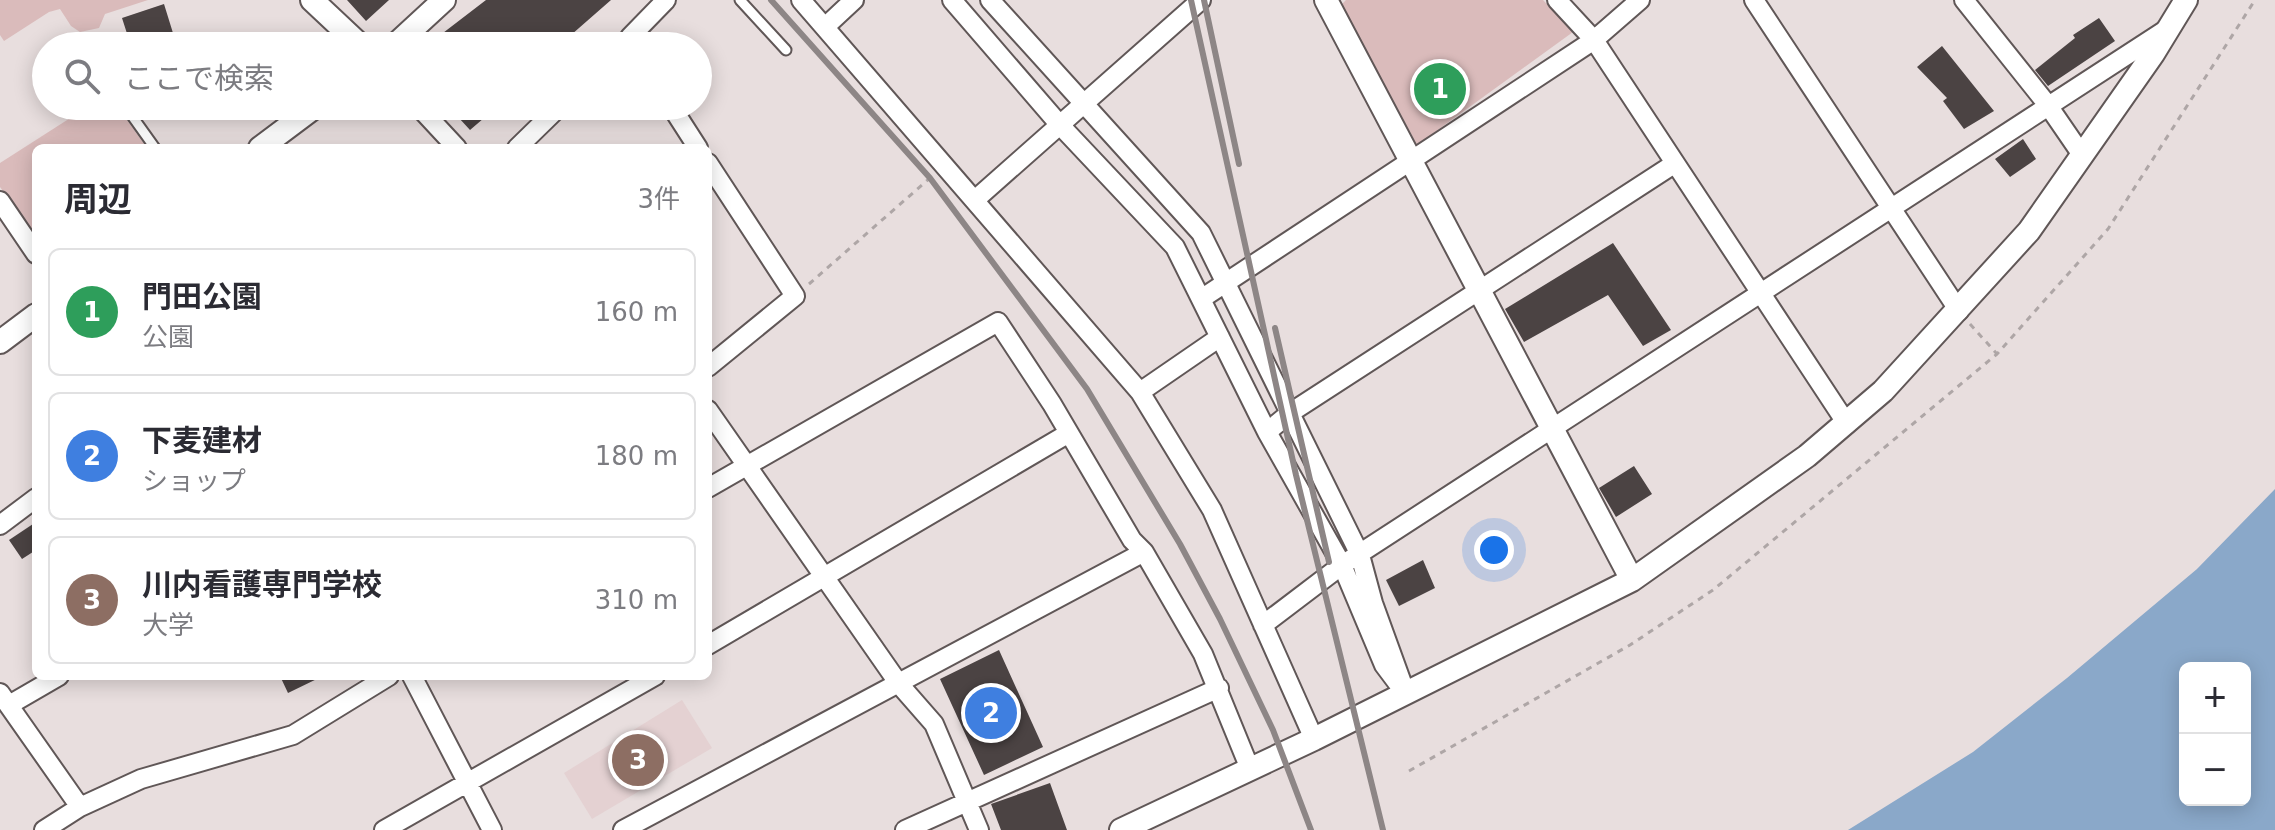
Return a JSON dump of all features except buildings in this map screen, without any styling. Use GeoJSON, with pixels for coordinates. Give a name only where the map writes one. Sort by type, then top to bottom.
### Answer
{"type":"FeatureCollection","features":[{"type":"Feature","properties":{"kind":"street"},"geometry":{"type":"LineString","coordinates":[[312,0],[346,32]]}},
{"type":"Feature","properties":{"kind":"street"},"geometry":{"type":"LineString","coordinates":[[409,32],[444,0]]}},
{"type":"Feature","properties":{"kind":"street"},"geometry":{"type":"LineString","coordinates":[[638,32],[666,0]]}},
{"type":"Feature","properties":{"kind":"street"},"geometry":{"type":"LineString","coordinates":[[801,0],[1140,392],[1212,510],[1314,739]]}},
{"type":"Feature","properties":{"kind":"street"},"geometry":{"type":"LineString","coordinates":[[825,27],[854,0]]}},
{"type":"Feature","properties":{"kind":"street"},"geometry":{"type":"LineString","coordinates":[[990,0],[1201,233],[1360,555],[1405,693]]}},
{"type":"Feature","properties":{"kind":"street"},"geometry":{"type":"LineString","coordinates":[[976,199],[1201,0]]}},
{"type":"Feature","properties":{"kind":"street"},"geometry":{"type":"LineString","coordinates":[[1557,0],[1594,40],[1847,424]]}},
{"type":"Feature","properties":{"kind":"street"},"geometry":{"type":"LineString","coordinates":[[1201,299],[1594,40],[1640,0]]}},
{"type":"Feature","properties":{"kind":"street"},"geometry":{"type":"LineString","coordinates":[[1754,0],[1959,311]]}},
{"type":"Feature","properties":{"kind":"street"},"geometry":{"type":"LineString","coordinates":[[1964,0],[2047,104],[2082,155]]}},
{"type":"Feature","properties":{"kind":"street"},"geometry":{"type":"LineString","coordinates":[[1121,830],[1314,739],[1632,580],[1748,501],[1847,424],[1959,311],[2029,231],[2186,0]]}},
{"type":"Feature","properties":{"kind":"street"},"geometry":{"type":"LineString","coordinates":[[1329,1],[1555,427],[1632,580]]}},
{"type":"Feature","properties":{"kind":"street"},"geometry":{"type":"LineString","coordinates":[[961,3],[1059,124],[1175,247],[1267,432],[1342,565],[1384,665],[1405,693]]}},
{"type":"Feature","properties":{"kind":"street"},"geometry":{"type":"LineString","coordinates":[[1263,625],[1342,565],[2169,27]]}},
{"type":"Feature","properties":{"kind":"street"},"geometry":{"type":"LineString","coordinates":[[265,144],[297,120]]}},
{"type":"Feature","properties":{"kind":"street"},"geometry":{"type":"LineString","coordinates":[[431,120],[453,144]]}},
{"type":"Feature","properties":{"kind":"street"},"geometry":{"type":"LineString","coordinates":[[521,144],[546,120]]}},
{"type":"Feature","properties":{"kind":"street"},"geometry":{"type":"LineString","coordinates":[[680,120],[695,144]]}},
{"type":"Feature","properties":{"kind":"street"},"geometry":{"type":"LineString","coordinates":[[1267,432],[1290,413],[1674,164]]}},
{"type":"Feature","properties":{"kind":"street"},"geometry":{"type":"LineString","coordinates":[[712,169],[795,296],[712,364]]}},
{"type":"Feature","properties":{"kind":"street"},"geometry":{"type":"LineString","coordinates":[[0,201],[32,248]]}},
{"type":"Feature","properties":{"kind":"street"},"geometry":{"type":"LineString","coordinates":[[0,342],[32,318]]}},
{"type":"Feature","properties":{"kind":"street"},"geometry":{"type":"LineString","coordinates":[[712,486],[998,322],[1132,540],[1144,552],[1203,654],[1250,769]]}},
{"type":"Feature","properties":{"kind":"street"},"geometry":{"type":"LineString","coordinates":[[1140,392],[1220,337]]}},
{"type":"Feature","properties":{"kind":"street"},"geometry":{"type":"LineString","coordinates":[[712,415],[749,464],[899,684],[934,724],[970,802],[979,830]]}},
{"type":"Feature","properties":{"kind":"street"},"geometry":{"type":"LineString","coordinates":[[712,643],[1069,433]]}},
{"type":"Feature","properties":{"kind":"street"},"geometry":{"type":"LineString","coordinates":[[0,525],[32,501]]}},
{"type":"Feature","properties":{"kind":"street"},"geometry":{"type":"LineString","coordinates":[[623,830],[1144,552]]}},
{"type":"Feature","properties":{"kind":"street"},"geometry":{"type":"LineString","coordinates":[[50,680],[5,699],[80,807]]}},
{"type":"Feature","properties":{"kind":"street"},"geometry":{"type":"LineString","coordinates":[[44,830],[80,807],[141,779],[293,735],[382,680]]}},
{"type":"Feature","properties":{"kind":"street"},"geometry":{"type":"LineString","coordinates":[[414,680],[492,830]]}},
{"type":"Feature","properties":{"kind":"street"},"geometry":{"type":"LineString","coordinates":[[384,830],[648,680]]}},
{"type":"Feature","properties":{"kind":"street"},"geometry":{"type":"LineString","coordinates":[[905,830],[1219,688]]}},
{"type":"Feature","properties":{"kind":"lane"},"geometry":{"type":"LineString","coordinates":[[740,0],[786,50]]}},
{"type":"Feature","properties":{"kind":"lane"},"geometry":{"type":"LineString","coordinates":[[135,120],[152,144]]}},
{"type":"Feature","properties":{"kind":"path"},"geometry":{"type":"LineString","coordinates":[[1409,771],[1630,645],[1713,590],[1997,354],[2108,229],[2255,0]]}},
{"type":"Feature","properties":{"kind":"path"},"geometry":{"type":"LineString","coordinates":[[795,296],[930,178],[942,180]]}},
{"type":"Feature","properties":{"kind":"path"},"geometry":{"type":"LineString","coordinates":[[1959,311],[1997,354]]}},
{"type":"Feature","properties":{"kind":"shaded area"},"geometry":{"type":"Polygon","coordinates":[[[0,0],[148,0],[105,14],[99,28],[80,32],[71,26],[60,9],[49,12],[4,41],[0,35],[0,0]]]}},
{"type":"Feature","properties":{"kind":"shaded area"},"geometry":{"type":"Polygon","coordinates":[[[1346,0],[1543,0],[1573,32],[1417,145],[1341,5],[1346,0]]]}},
{"type":"Feature","properties":{"kind":"shaded area"},"geometry":{"type":"Polygon","coordinates":[[[67,120],[127,120],[144,144],[32,144],[32,231],[0,187],[0,163],[67,120]]]}},
{"type":"Feature","properties":{"kind":"shaded area"},"geometry":{"type":"Polygon","coordinates":[[[682,700],[712,748],[592,819],[564,773],[682,700]]]}},
{"type":"Feature","properties":{"kind":"water"},"geometry":{"type":"Polygon","coordinates":[[[2275,489],[2275,830],[1848,830],[1973,752],[2197,569],[2275,489]]]}},
{"type":"Feature","properties":{"kind":"railway"},"geometry":{"type":"LineString","coordinates":[[771,0],[930,178],[1087,389],[1180,544],[1220,619],[1273,730],[1311,830]]}},
{"type":"Feature","properties":{"kind":"railway"},"geometry":{"type":"LineString","coordinates":[[1191,0],[1296,475],[1383,830]]}},
{"type":"Feature","properties":{"kind":"railway"},"geometry":{"type":"LineString","coordinates":[[1204,0],[1239,164]]}},
{"type":"Feature","properties":{"kind":"railway"},"geometry":{"type":"LineString","coordinates":[[1275,328],[1329,562]]}},
{"type":"Feature","properties":{"kind":"place","name":"門田公園"},"geometry":{"type":"Point","coordinates":[1440,89]}},
{"type":"Feature","properties":{"kind":"place","name":"下麦建材"},"geometry":{"type":"Point","coordinates":[991,713]}},
{"type":"Feature","properties":{"kind":"place","name":"川内看護専門学校"},"geometry":{"type":"Point","coordinates":[638,760]}}]}
